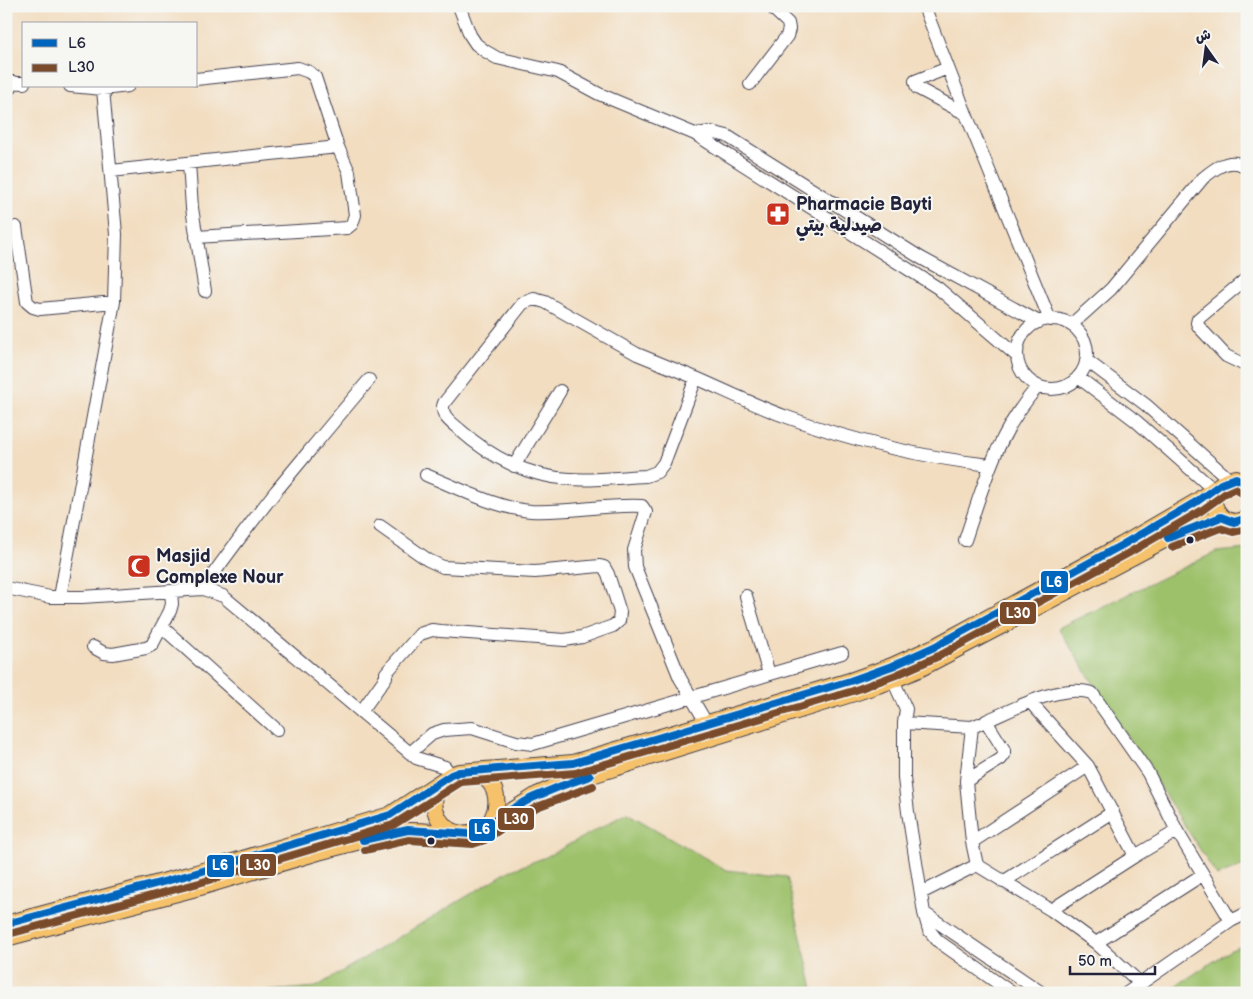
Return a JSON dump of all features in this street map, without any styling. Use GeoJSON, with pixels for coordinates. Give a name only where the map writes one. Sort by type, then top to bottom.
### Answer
{"type":"FeatureCollection","features":[{"type":"Feature","properties":{"kind":"main road"},"geometry":{"type":"LineString","coordinates":[[6,924],[196,874],[390,815],[448,777],[468,772],[573,763],[850,681],[914,657],[1113,549],[1230,480],[1236,478],[1247,484]]}},
{"type":"Feature","properties":{"kind":"main road"},"geometry":{"type":"LineString","coordinates":[[1214,490],[1212,496],[1215,510],[1221,517],[1235,522],[1247,518]]}},
{"type":"Feature","properties":{"kind":"main road"},"geometry":{"type":"LineString","coordinates":[[6,938],[200,887],[318,852],[396,832],[408,830],[459,834],[480,831],[538,795],[560,785],[893,680],[942,658],[1168,538],[1221,517]]}},
{"type":"Feature","properties":{"kind":"main road"},"geometry":{"type":"LineString","coordinates":[[468,772],[482,776],[493,787],[497,802],[496,810],[489,824]]}},
{"type":"Feature","properties":{"kind":"main road"},"geometry":{"type":"LineString","coordinates":[[448,777],[436,790],[434,797],[435,811],[446,828],[459,834]]}},
{"type":"Feature","properties":{"kind":"street"},"geometry":{"type":"LineString","coordinates":[[460,6],[470,34],[476,44],[485,51],[497,58],[558,72],[599,94],[695,134],[764,180],[938,288],[1017,356]]}},
{"type":"Feature","properties":{"kind":"street"},"geometry":{"type":"LineString","coordinates":[[750,84],[786,36],[789,29],[788,23],[770,6]]}},
{"type":"Feature","properties":{"kind":"street"},"geometry":{"type":"LineString","coordinates":[[924,6],[1045,321]]}},
{"type":"Feature","properties":{"kind":"street"},"geometry":{"type":"LineString","coordinates":[[196,237],[347,228],[352,224],[355,215],[349,172],[338,147],[315,77],[309,72],[298,68],[198,79]]}},
{"type":"Feature","properties":{"kind":"street"},"geometry":{"type":"LineString","coordinates":[[948,68],[915,81],[915,84],[917,88],[966,114]]}},
{"type":"Feature","properties":{"kind":"street"},"geometry":{"type":"LineString","coordinates":[[6,95],[15,82]]}},
{"type":"Feature","properties":{"kind":"street"},"geometry":{"type":"LineString","coordinates":[[92,88],[111,88]]}},
{"type":"Feature","properties":{"kind":"street"},"geometry":{"type":"LineString","coordinates":[[60,597],[114,302],[116,234],[103,89]]}},
{"type":"Feature","properties":{"kind":"street"},"geometry":{"type":"LineString","coordinates":[[695,134],[711,132],[727,136],[921,258],[1045,321]]}},
{"type":"Feature","properties":{"kind":"street"},"geometry":{"type":"LineString","coordinates":[[111,171],[338,147]]}},
{"type":"Feature","properties":{"kind":"street"},"geometry":{"type":"LineString","coordinates":[[189,163],[196,237],[205,291]]}},
{"type":"Feature","properties":{"kind":"street"},"geometry":{"type":"LineString","coordinates":[[1071,325],[1111,289],[1203,178],[1213,170],[1224,165],[1236,163],[1247,168]]}},
{"type":"Feature","properties":{"kind":"street"},"geometry":{"type":"LineString","coordinates":[[764,180],[775,166]]}},
{"type":"Feature","properties":{"kind":"street"},"geometry":{"type":"LineString","coordinates":[[16,227],[27,302],[33,308],[40,309],[114,302]]}},
{"type":"Feature","properties":{"kind":"street"},"geometry":{"type":"LineString","coordinates":[[1247,278],[1198,319],[1197,323],[1226,356],[1247,366]]}},
{"type":"Feature","properties":{"kind":"street"},"geometry":{"type":"LineString","coordinates":[[696,378],[664,463],[657,472],[646,476],[570,479],[551,477],[514,466],[462,432],[444,416],[442,409],[446,400],[523,303],[528,300],[540,300],[637,354],[696,378],[786,417],[872,443],[930,457],[990,465]]}},
{"type":"Feature","properties":{"kind":"street"},"geometry":{"type":"LineString","coordinates":[[1045,321],[1061,321],[1071,325],[1084,342],[1086,360],[1078,377],[1066,386],[1057,389],[1048,389],[1030,382],[1019,366],[1017,356],[1018,345],[1022,335],[1030,327],[1045,321]]}},
{"type":"Feature","properties":{"kind":"street"},"geometry":{"type":"LineString","coordinates":[[1086,360],[1146,405],[1230,480]]}},
{"type":"Feature","properties":{"kind":"street"},"geometry":{"type":"LineString","coordinates":[[1078,377],[1136,421],[1214,490]]}},
{"type":"Feature","properties":{"kind":"street"},"geometry":{"type":"LineString","coordinates":[[203,589],[226,554],[248,526],[328,427],[369,380]]}},
{"type":"Feature","properties":{"kind":"street"},"geometry":{"type":"LineString","coordinates":[[964,540],[990,465],[1010,423],[1038,386]]}},
{"type":"Feature","properties":{"kind":"street"},"geometry":{"type":"LineString","coordinates":[[514,466],[560,391]]}},
{"type":"Feature","properties":{"kind":"street"},"geometry":{"type":"LineString","coordinates":[[426,476],[511,508],[531,511],[642,506],[646,512],[634,550],[635,567],[680,678],[707,724]]}},
{"type":"Feature","properties":{"kind":"street"},"geometry":{"type":"LineString","coordinates":[[357,709],[382,674],[386,674],[414,639],[425,631],[565,640],[582,637],[617,624],[620,617],[608,574],[604,567],[535,572],[443,567],[428,560],[380,526]]}},
{"type":"Feature","properties":{"kind":"street"},"geometry":{"type":"LineString","coordinates":[[6,588],[50,597],[82,598],[203,589],[223,596],[416,758],[446,767],[448,777]]}},
{"type":"Feature","properties":{"kind":"street"},"geometry":{"type":"LineString","coordinates":[[93,647],[104,653],[113,654],[146,648],[152,645],[170,611],[172,604],[171,591]]}},
{"type":"Feature","properties":{"kind":"street"},"geometry":{"type":"LineString","coordinates":[[746,596],[769,674]]}},
{"type":"Feature","properties":{"kind":"street"},"geometry":{"type":"LineString","coordinates":[[162,627],[277,730]]}},
{"type":"Feature","properties":{"kind":"street"},"geometry":{"type":"LineString","coordinates":[[410,753],[432,734],[444,730],[472,728],[516,742],[532,744],[842,653]]}},
{"type":"Feature","properties":{"kind":"street"},"geometry":{"type":"LineString","coordinates":[[893,680],[906,709],[904,723],[904,778],[928,930],[938,941],[1012,993]]}},
{"type":"Feature","properties":{"kind":"street"},"geometry":{"type":"LineString","coordinates":[[904,723],[972,728],[1031,703],[1064,692],[1082,690],[1092,693],[1148,773],[1177,831],[1231,921]]}},
{"type":"Feature","properties":{"kind":"street"},"geometry":{"type":"LineString","coordinates":[[1031,703],[1088,766],[1135,856]]}},
{"type":"Feature","properties":{"kind":"street"},"geometry":{"type":"LineString","coordinates":[[966,781],[1001,760],[1004,755],[1002,744],[986,721]]}},
{"type":"Feature","properties":{"kind":"street"},"geometry":{"type":"LineString","coordinates":[[972,728],[966,781],[972,842],[977,865],[1051,910],[1096,943],[1140,983]]}},
{"type":"Feature","properties":{"kind":"street"},"geometry":{"type":"LineString","coordinates":[[972,842],[1088,766]]}},
{"type":"Feature","properties":{"kind":"street"},"geometry":{"type":"LineString","coordinates":[[1003,882],[1113,812]]}},
{"type":"Feature","properties":{"kind":"street"},"geometry":{"type":"LineString","coordinates":[[1051,910],[1177,831]]}},
{"type":"Feature","properties":{"kind":"street"},"geometry":{"type":"LineString","coordinates":[[921,893],[977,865]]}},
{"type":"Feature","properties":{"kind":"street"},"geometry":{"type":"LineString","coordinates":[[1096,943],[1202,875]]}},
{"type":"Feature","properties":{"kind":"street"},"geometry":{"type":"LineString","coordinates":[[924,913],[1042,993]]}},
{"type":"Feature","properties":{"kind":"street"},"geometry":{"type":"LineString","coordinates":[[1127,993],[1231,921],[1247,913]]}},
{"type":"Feature","properties":{"kind":"green space"},"geometry":{"type":"Polygon","coordinates":[[[1247,549],[1247,864],[1217,876],[1058,628],[1216,552],[1247,549]]]}},
{"type":"Feature","properties":{"kind":"green space"},"geometry":{"type":"Polygon","coordinates":[[[627,813],[726,870],[787,877],[814,993],[245,993],[316,987],[509,871],[546,857],[627,813]]]}},
{"type":"Feature","properties":{"kind":"green space"},"geometry":{"type":"Polygon","coordinates":[[[1247,944],[1247,993],[1165,993],[1231,950],[1247,944]]]}},
{"type":"Feature","properties":{"kind":"transit line","name":"L6"},"geometry":{"type":"LineString","coordinates":[[6,924],[196,873],[390,815],[451,775],[459,772],[573,763],[850,681],[892,666],[934,647],[1122,545],[1196,502],[1221,484],[1236,478],[1247,484]]}},
{"type":"Feature","properties":{"kind":"transit line","name":"L30"},"geometry":{"type":"LineString","coordinates":[[9,934],[199,883],[393,825],[461,782],[575,773],[853,691],[939,656],[1127,554],[1201,511],[1226,493],[1235,489],[1242,493]]}},
{"type":"Feature","properties":{"kind":"transit line","name":"L6"},"geometry":{"type":"LineString","coordinates":[[1168,538],[1221,517],[1234,522],[1247,518]]}},
{"type":"Feature","properties":{"kind":"transit line","name":"L30"},"geometry":{"type":"LineString","coordinates":[[1172,547],[1220,528],[1233,532],[1247,529]]}},
{"type":"Feature","properties":{"kind":"transit line","name":"L6"},"geometry":{"type":"LineString","coordinates":[[363,840],[408,830],[470,834],[480,831],[505,813],[532,798],[590,776]]}},
{"type":"Feature","properties":{"kind":"transit line","name":"L30"},"geometry":{"type":"LineString","coordinates":[[365,850],[409,840],[473,844],[485,840],[537,807],[593,786]]}},
{"type":"Feature","properties":{"kind":"place","name":"Pharmacie Bayti صيدلية بيتي"},"geometry":{"type":"Point","coordinates":[778,214]}},
{"type":"Feature","properties":{"kind":"place","name":"Masjid Complexe Nour"},"geometry":{"type":"Point","coordinates":[139,566]}}]}
